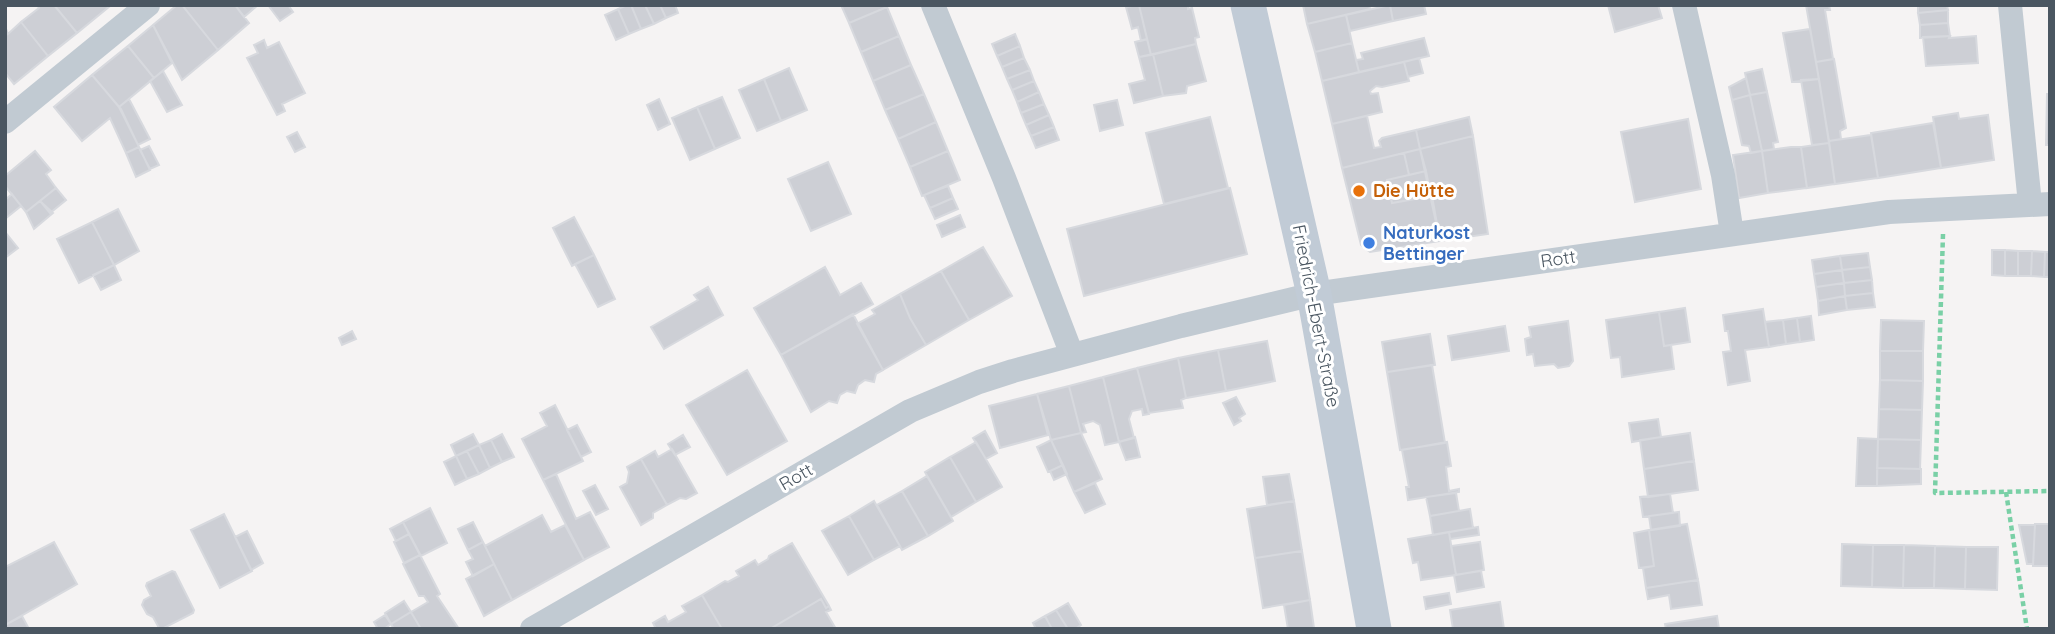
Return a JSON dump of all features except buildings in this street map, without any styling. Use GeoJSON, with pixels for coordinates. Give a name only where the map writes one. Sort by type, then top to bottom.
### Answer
{"type":"FeatureCollection","features":[{"type":"Feature","properties":{"kind":"street"},"geometry":{"type":"LineString","coordinates":[[5,122],[148,5]]}},
{"type":"Feature","properties":{"kind":"street"},"geometry":{"type":"LineString","coordinates":[[933,5],[1004,178],[1072,355]]}},
{"type":"Feature","properties":{"kind":"street","name":"Friedrich-Ebert-Straße"},"geometry":{"type":"LineString","coordinates":[[1248,5],[1314,294],[1374,629]]}},
{"type":"Feature","properties":{"kind":"street"},"geometry":{"type":"LineString","coordinates":[[1684,5],[1723,175],[1732,234]]}},
{"type":"Feature","properties":{"kind":"street"},"geometry":{"type":"LineString","coordinates":[[2010,5],[2040,204]]}},
{"type":"Feature","properties":{"kind":"street","name":"Rott"},"geometry":{"type":"LineString","coordinates":[[532,629],[910,411],[979,382],[1072,355],[1314,294],[1889,212],[2040,204]]}},
{"type":"Feature","properties":{"kind":"path"},"geometry":{"type":"LineString","coordinates":[[1944,209],[1935,493],[2050,491]]}},
{"type":"Feature","properties":{"kind":"path"},"geometry":{"type":"LineString","coordinates":[[2006,492],[2027,629]]}},
{"type":"Feature","properties":{"kind":"place","name":"Die Hütte"},"geometry":{"type":"Point","coordinates":[1359,191]}},
{"type":"Feature","properties":{"kind":"place","name":"Naturkost Bettinger"},"geometry":{"type":"Point","coordinates":[1369,243]}}]}
